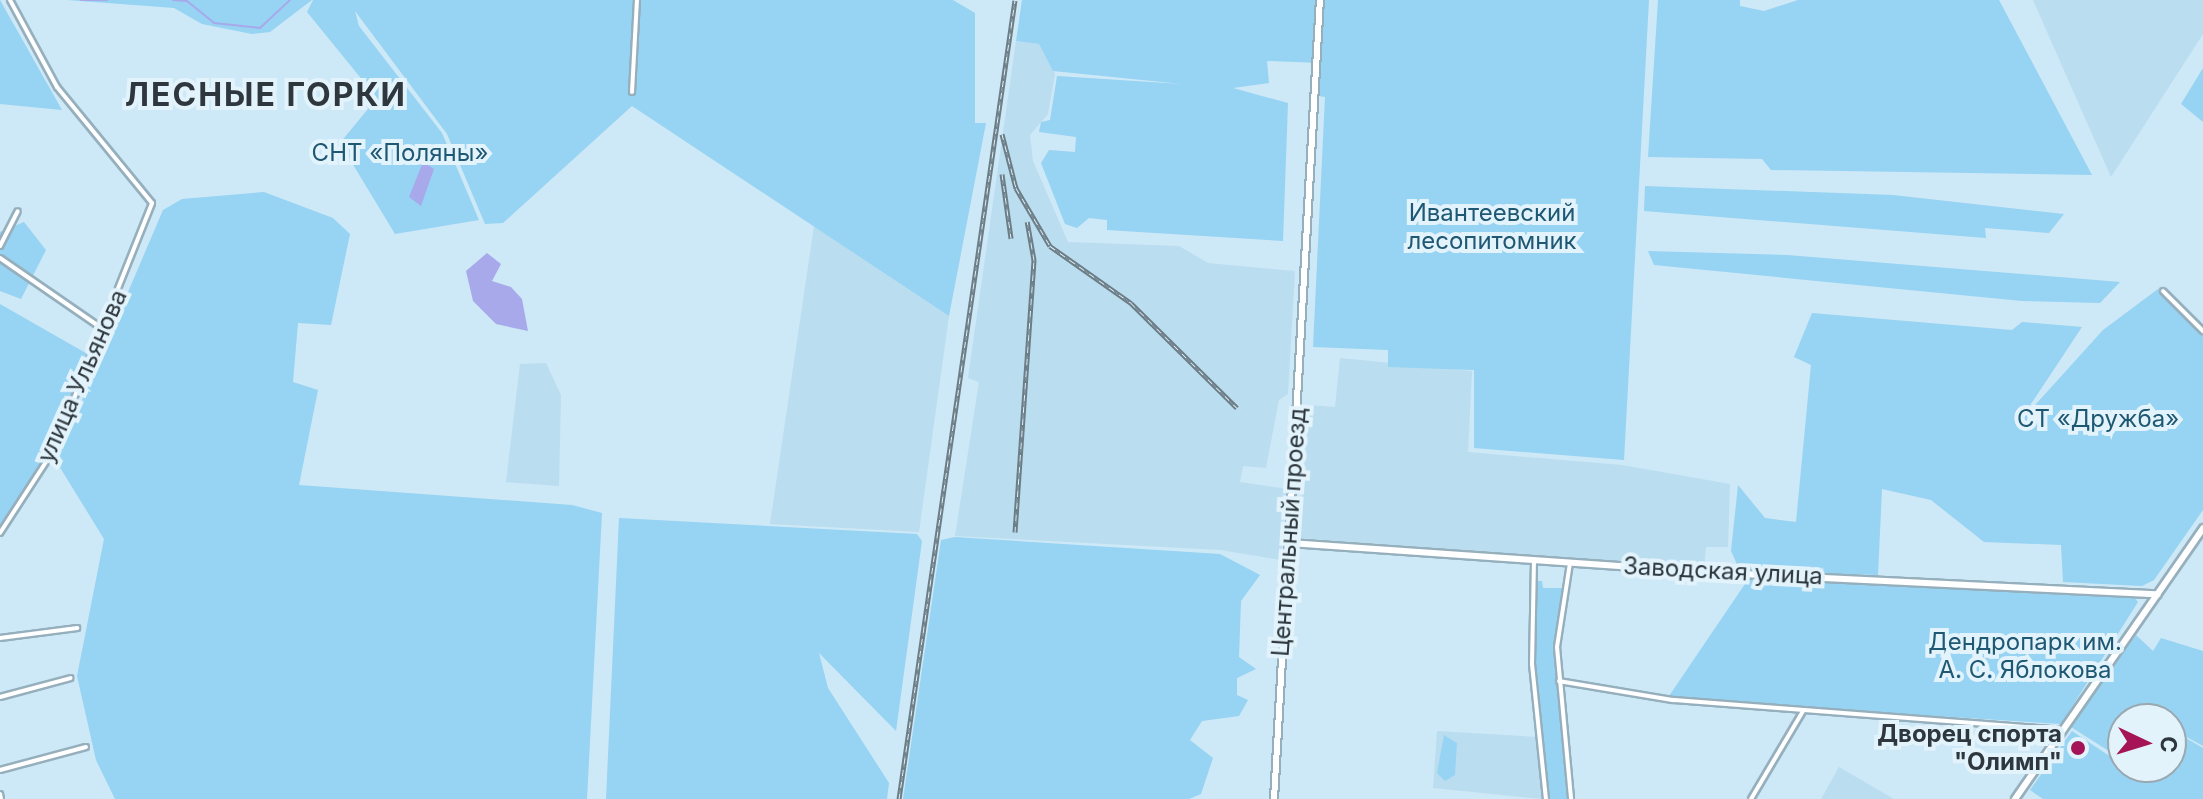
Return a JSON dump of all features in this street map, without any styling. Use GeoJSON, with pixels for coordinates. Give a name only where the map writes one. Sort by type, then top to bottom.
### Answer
{"type":"FeatureCollection","features":[{"type":"Feature","properties":{"kind":"main road","name":"Центральный проезд"},"geometry":{"type":"LineString","coordinates":[[1274,799],[1301,265],[1320,0]]}},
{"type":"Feature","properties":{"kind":"main road"},"geometry":{"type":"LineString","coordinates":[[2015,799],[2203,528]]}},
{"type":"Feature","properties":{"kind":"main road","name":"Заводская улица"},"geometry":{"type":"LineString","coordinates":[[1289,543],[1534,560],[2157,594]]}},
{"type":"Feature","properties":{"kind":"street","name":"улица Ульянова"},"geometry":{"type":"LineString","coordinates":[[0,533],[53,451],[104,330],[152,203],[57,87],[10,0]]}},
{"type":"Feature","properties":{"kind":"street"},"geometry":{"type":"LineString","coordinates":[[632,92],[637,0]]}},
{"type":"Feature","properties":{"kind":"street"},"geometry":{"type":"LineString","coordinates":[[0,246],[18,211]]}},
{"type":"Feature","properties":{"kind":"street"},"geometry":{"type":"LineString","coordinates":[[0,258],[104,330]]}},
{"type":"Feature","properties":{"kind":"street"},"geometry":{"type":"LineString","coordinates":[[2163,291],[2203,331]]}},
{"type":"Feature","properties":{"kind":"street"},"geometry":{"type":"LineString","coordinates":[[1534,560],[1532,664],[1546,799]]}},
{"type":"Feature","properties":{"kind":"street"},"geometry":{"type":"LineString","coordinates":[[1570,562],[1558,630],[1559,681],[1571,799]]}},
{"type":"Feature","properties":{"kind":"street"},"geometry":{"type":"LineString","coordinates":[[0,638],[77,628]]}},
{"type":"Feature","properties":{"kind":"street"},"geometry":{"type":"LineString","coordinates":[[0,697],[71,678]]}},
{"type":"Feature","properties":{"kind":"street"},"geometry":{"type":"LineString","coordinates":[[1559,681],[1664,699],[2063,730]]}},
{"type":"Feature","properties":{"kind":"street"},"geometry":{"type":"LineString","coordinates":[[1751,799],[1803,711]]}},
{"type":"Feature","properties":{"kind":"street"},"geometry":{"type":"LineString","coordinates":[[0,770],[86,747]]}},
{"type":"Feature","properties":{"kind":"shaded area"},"geometry":{"type":"Polygon","coordinates":[[[2033,0],[2203,0],[2203,34],[2111,177],[2033,0]]]}},
{"type":"Feature","properties":{"kind":"shaded area"},"geometry":{"type":"Polygon","coordinates":[[[1016,41],[1039,44],[1055,74],[1048,114],[1030,135],[1033,161],[1068,242],[1179,246],[1208,263],[1295,271],[1288,394],[1279,400],[1266,468],[1243,466],[1240,482],[1288,489],[1281,560],[1220,550],[955,536],[979,382],[968,378],[1016,41]]]}},
{"type":"Feature","properties":{"kind":"shaded area"},"geometry":{"type":"Polygon","coordinates":[[[423,162],[434,169],[421,206],[409,197],[423,162]]]}},
{"type":"Feature","properties":{"kind":"shaded area"},"geometry":{"type":"Polygon","coordinates":[[[814,226],[949,316],[919,532],[770,524],[814,226]]]}},
{"type":"Feature","properties":{"kind":"shaded area"},"geometry":{"type":"Polygon","coordinates":[[[487,253],[501,264],[492,281],[511,287],[522,299],[528,331],[496,324],[473,301],[466,271],[487,253]]]}},
{"type":"Feature","properties":{"kind":"shaded area"},"geometry":{"type":"Polygon","coordinates":[[[1340,358],[1472,371],[1468,452],[1622,465],[1730,484],[1728,547],[1706,547],[1704,569],[1299,538],[1309,405],[1335,407],[1340,358]]]}},
{"type":"Feature","properties":{"kind":"shaded area"},"geometry":{"type":"Polygon","coordinates":[[[546,363],[561,395],[559,486],[506,482],[520,364],[546,363]]]}},
{"type":"Feature","properties":{"kind":"shaded area"},"geometry":{"type":"Polygon","coordinates":[[[1437,731],[1538,737],[1542,799],[1433,788],[1437,731]]]}},
{"type":"Feature","properties":{"kind":"shaded area"},"geometry":{"type":"Polygon","coordinates":[[[1839,767],[1894,799],[1821,799],[1839,767]]]}},
{"type":"Feature","properties":{"kind":"green space"},"geometry":{"type":"Polygon","coordinates":[[[0,0],[62,110],[0,104],[0,0]]]}},
{"type":"Feature","properties":{"kind":"green space"},"geometry":{"type":"Polygon","coordinates":[[[67,0],[312,0],[270,32],[252,34],[202,24],[174,8],[67,0]]]}},
{"type":"Feature","properties":{"kind":"green space","name":"СНТ «Поляны»"},"geometry":{"type":"Polygon","coordinates":[[[313,0],[953,0],[975,13],[975,123],[986,123],[949,316],[632,106],[503,223],[485,224],[447,134],[355,11],[359,26],[442,133],[479,220],[395,234],[340,143],[377,98],[307,12],[313,0]]]}},
{"type":"Feature","properties":{"kind":"green space","name":"Ивантеевский лесопитомник"},"geometry":{"type":"Polygon","coordinates":[[[1022,0],[1649,0],[1624,460],[1474,448],[1474,370],[1388,367],[1388,350],[1313,347],[1325,97],[1319,96],[1321,63],[1267,61],[1269,83],[1233,88],[1288,103],[1283,241],[1107,230],[1107,220],[1089,218],[1077,228],[1065,224],[1041,163],[1049,150],[1075,152],[1076,137],[1039,132],[1041,122],[1050,120],[1057,76],[1182,84],[1053,71],[1039,44],[1016,41],[1022,0]]]}},
{"type":"Feature","properties":{"kind":"green space"},"geometry":{"type":"Polygon","coordinates":[[[1658,0],[1740,0],[1740,6],[1764,11],[1798,0],[1999,0],[2092,175],[1771,170],[1762,159],[1648,157],[1658,0]]]}},
{"type":"Feature","properties":{"kind":"green space"},"geometry":{"type":"Polygon","coordinates":[[[2203,68],[2203,122],[2181,104],[2203,68]]]}},
{"type":"Feature","properties":{"kind":"green space"},"geometry":{"type":"Polygon","coordinates":[[[1645,186],[1893,195],[2064,214],[2049,233],[1985,228],[1986,238],[1644,211],[1645,186]]]}},
{"type":"Feature","properties":{"kind":"green space"},"geometry":{"type":"Polygon","coordinates":[[[264,192],[333,218],[350,234],[331,325],[298,323],[293,382],[318,390],[299,485],[572,505],[602,513],[587,799],[115,799],[96,760],[77,676],[104,539],[56,461],[163,210],[182,199],[264,192]]]}},
{"type":"Feature","properties":{"kind":"green space"},"geometry":{"type":"Polygon","coordinates":[[[24,222],[46,250],[21,299],[0,291],[0,232],[24,222]]]}},
{"type":"Feature","properties":{"kind":"green space"},"geometry":{"type":"Polygon","coordinates":[[[1648,251],[1787,255],[2120,282],[2100,303],[2022,301],[1654,265],[1648,251]]]}},
{"type":"Feature","properties":{"kind":"green space","name":"СТ «Дружба»"},"geometry":{"type":"Polygon","coordinates":[[[2158,289],[2203,335],[2203,510],[2154,580],[2142,586],[2063,582],[2061,545],[1984,542],[1931,500],[1882,489],[1878,575],[1740,571],[1731,551],[1738,485],[1765,518],[1796,522],[1811,365],[1794,357],[1812,313],[2012,330],[2022,322],[2082,327],[2017,425],[2103,330],[2158,289]]]}},
{"type":"Feature","properties":{"kind":"green space"},"geometry":{"type":"Polygon","coordinates":[[[0,304],[91,356],[36,474],[0,525],[0,304]]]}},
{"type":"Feature","properties":{"kind":"green space"},"geometry":{"type":"Polygon","coordinates":[[[619,518],[917,534],[922,541],[896,731],[819,653],[828,688],[889,783],[887,799],[606,799],[619,518]]]}},
{"type":"Feature","properties":{"kind":"green space"},"geometry":{"type":"Polygon","coordinates":[[[955,537],[1220,554],[1260,575],[1241,601],[1239,657],[1256,669],[1237,678],[1237,695],[1248,700],[1239,716],[1202,721],[1190,740],[1213,758],[1201,794],[1189,799],[903,799],[941,540],[955,537]]]}},
{"type":"Feature","properties":{"kind":"green space","name":"Дендропарк им. А. С. Яблокова"},"geometry":{"type":"Polygon","coordinates":[[[1749,578],[2133,596],[2138,602],[2061,724],[1667,699],[1749,578]]]}},
{"type":"Feature","properties":{"kind":"green space"},"geometry":{"type":"Polygon","coordinates":[[[1533,581],[1542,581],[1543,588],[1564,588],[1557,647],[1571,799],[1545,799],[1533,670],[1533,581]]]}},
{"type":"Feature","properties":{"kind":"green space"},"geometry":{"type":"Polygon","coordinates":[[[2136,635],[2153,651],[2161,638],[2203,651],[2203,746],[2187,737],[2187,703],[2107,703],[2107,750],[2071,727],[2136,635]]]}},
{"type":"Feature","properties":{"kind":"green space","name":"Дворец спорта \"Олимп\""},"geometry":{"type":"Polygon","coordinates":[[[2072,731],[2107,754],[2107,783],[2187,783],[2187,739],[2203,748],[2203,799],[2043,799],[2030,790],[2072,731]]]}},
{"type":"Feature","properties":{"kind":"green space"},"geometry":{"type":"Polygon","coordinates":[[[1444,735],[1457,743],[1455,775],[1445,781],[1437,773],[1444,735]]]}},
{"type":"Feature","properties":{"kind":"waterway"},"geometry":{"type":"LineString","coordinates":[[81,0],[107,0]]}},
{"type":"Feature","properties":{"kind":"waterway"},"geometry":{"type":"LineString","coordinates":[[173,0],[187,1],[214,23],[260,28],[290,0]]}},
{"type":"Feature","properties":{"kind":"railway"},"geometry":{"type":"LineString","coordinates":[[899,799],[1015,0]]}},
{"type":"Feature","properties":{"kind":"railway"},"geometry":{"type":"LineString","coordinates":[[1002,134],[1016,188],[1050,246],[1131,303],[1237,408]]}},
{"type":"Feature","properties":{"kind":"railway"},"geometry":{"type":"LineString","coordinates":[[1002,174],[1011,238]]}},
{"type":"Feature","properties":{"kind":"railway"},"geometry":{"type":"LineString","coordinates":[[1015,532],[1034,260],[1027,222]]}},
{"type":"Feature","properties":{"kind":"place","name":"Дворец спорта \"Олимп\""},"geometry":{"type":"Point","coordinates":[2078,748]}},
{"type":"Feature","properties":{"kind":"district","name":"ЛЕСНЫЕ ГОРКИ"},"geometry":{"type":"Point","coordinates":[266,95]}}]}
